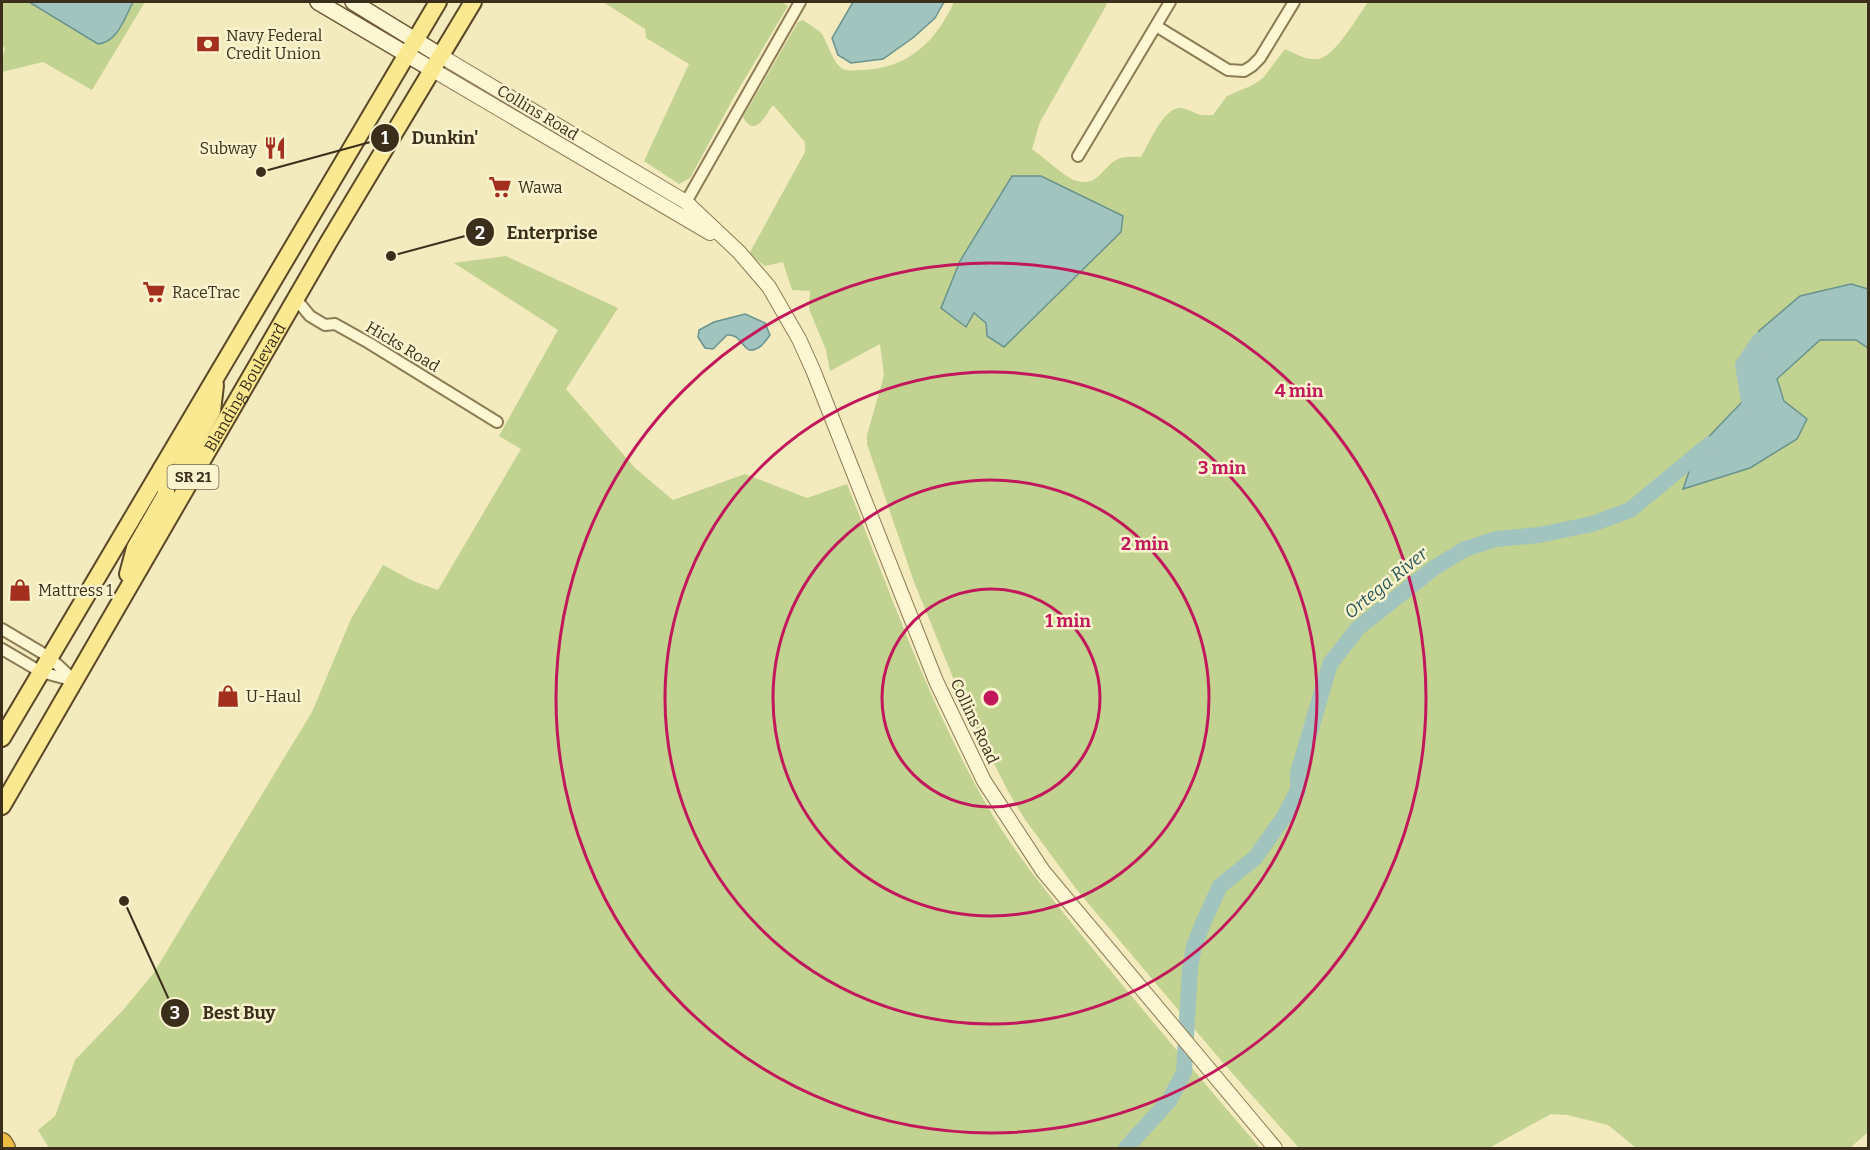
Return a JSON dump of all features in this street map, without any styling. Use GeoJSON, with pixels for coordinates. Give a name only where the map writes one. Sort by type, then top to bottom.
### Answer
{"type":"FeatureCollection","features":[{"type":"Feature","properties":{"kind":"highway"},"geometry":{"type":"LineString","coordinates":[[2,1143],[5,1149]]}},
{"type":"Feature","properties":{"kind":"main road","name":"Collins Road"},"geometry":{"type":"LineString","coordinates":[[318,2],[411,47],[437,63]]}},
{"type":"Feature","properties":{"kind":"main road","name":"Collins Road"},"geometry":{"type":"LineString","coordinates":[[353,2],[411,47]]}},
{"type":"Feature","properties":{"kind":"main road","name":"Blanding Boulevard"},"geometry":{"type":"LineString","coordinates":[[2,738],[438,2]]}},
{"type":"Feature","properties":{"kind":"main road","name":"Blanding Boulevard"},"geometry":{"type":"LineString","coordinates":[[2,806],[296,299],[473,2]]}},
{"type":"Feature","properties":{"kind":"main road"},"geometry":{"type":"LineString","coordinates":[[187,486],[182,475],[182,465],[212,411],[216,378]]}},
{"type":"Feature","properties":{"kind":"main road"},"geometry":{"type":"LineString","coordinates":[[123,595],[135,548],[166,494],[162,468]]}},
{"type":"Feature","properties":{"kind":"street"},"geometry":{"type":"LineString","coordinates":[[686,202],[800,2]]}},
{"type":"Feature","properties":{"kind":"street"},"geometry":{"type":"LineString","coordinates":[[1078,156],[1170,2]]}},
{"type":"Feature","properties":{"kind":"street"},"geometry":{"type":"LineString","coordinates":[[1156,26],[1228,70],[1244,71],[1260,58],[1294,2]]}},
{"type":"Feature","properties":{"kind":"street","name":"Collins Road"},"geometry":{"type":"LineString","coordinates":[[437,63],[686,202],[739,252],[769,287],[802,345],[936,681],[984,782],[1043,871],[1275,1149]]}},
{"type":"Feature","properties":{"kind":"street","name":"Collins Road"},"geometry":{"type":"LineString","coordinates":[[437,63],[739,252]]}},
{"type":"Feature","properties":{"kind":"street","name":"Hicks Road"},"geometry":{"type":"LineString","coordinates":[[296,299],[310,315],[325,325],[335,324],[360,338],[497,422]]}},
{"type":"Feature","properties":{"kind":"street"},"geometry":{"type":"LineString","coordinates":[[2,629],[45,664],[74,681]]}},
{"type":"Feature","properties":{"kind":"street"},"geometry":{"type":"LineString","coordinates":[[2,649],[45,664],[74,681]]}},
{"type":"Feature","properties":{"kind":"green space"},"geometry":{"type":"Polygon","coordinates":[[[2,2],[28,2],[98,44],[105,42],[116,33],[133,2],[145,2],[92,90],[43,62],[2,72],[5,49],[2,44],[2,2]]]}},
{"type":"Feature","properties":{"kind":"green space"},"geometry":{"type":"Polygon","coordinates":[[[603,2],[781,2],[788,6],[734,97],[690,178],[679,184],[644,161],[689,64],[646,38],[645,29],[603,2]]]}},
{"type":"Feature","properties":{"kind":"green space"},"geometry":{"type":"Polygon","coordinates":[[[954,2],[1107,2],[1040,122],[1032,149],[1070,178],[1089,182],[1118,159],[1141,157],[1163,119],[1175,109],[1181,108],[1202,115],[1213,115],[1227,96],[1263,78],[1285,49],[1309,59],[1325,57],[1339,44],[1368,2],[1868,2],[1868,289],[1851,284],[1748,357],[1742,402],[1697,449],[1683,489],[1750,468],[1807,419],[1784,401],[1777,379],[1820,340],[1856,340],[1868,348],[1868,1132],[1850,1148],[1636,1148],[1608,1125],[1567,1115],[1551,1114],[1489,1148],[1299,1148],[1224,1064],[1077,890],[1026,821],[1009,793],[965,707],[914,582],[867,444],[867,435],[884,375],[880,344],[830,371],[826,350],[809,309],[810,291],[792,290],[783,262],[765,266],[749,254],[805,152],[805,142],[774,106],[755,126],[747,123],[743,117],[798,22],[803,20],[820,32],[840,67],[845,70],[854,70],[879,68],[907,58],[929,40],[947,16],[954,2]],[[1121,233],[974,313],[986,323],[1121,233]]]}},
{"type":"Feature","properties":{"kind":"green space"},"geometry":{"type":"Polygon","coordinates":[[[506,256],[618,308],[566,389],[635,468],[673,500],[745,474],[807,498],[847,484],[928,687],[965,766],[998,824],[1024,863],[1068,918],[1260,1148],[49,1148],[38,1130],[55,1116],[75,1060],[124,1009],[153,974],[312,712],[351,619],[383,565],[413,581],[438,590],[521,449],[499,436],[558,330],[454,263],[506,256]]]}},
{"type":"Feature","properties":{"kind":"water"},"geometry":{"type":"Polygon","coordinates":[[[29,2],[133,2],[116,34],[111,39],[98,44],[29,2]]]}},
{"type":"Feature","properties":{"kind":"water"},"geometry":{"type":"Polygon","coordinates":[[[853,2],[944,2],[935,18],[914,37],[883,59],[851,63],[838,55],[832,38],[853,2]]]}},
{"type":"Feature","properties":{"kind":"water"},"geometry":{"type":"Polygon","coordinates":[[[1012,176],[1041,176],[1123,216],[1121,232],[1004,347],[987,336],[986,323],[974,313],[966,327],[941,308],[960,261],[1012,176]]]}},
{"type":"Feature","properties":{"kind":"water"},"geometry":{"type":"Polygon","coordinates":[[[1851,284],[1868,289],[1868,348],[1856,340],[1820,340],[1777,379],[1784,401],[1807,419],[1797,439],[1750,468],[1683,489],[1697,449],[1742,402],[1748,357],[1759,331],[1800,296],[1851,284]]]}},
{"type":"Feature","properties":{"kind":"water"},"geometry":{"type":"Polygon","coordinates":[[[745,314],[765,323],[770,335],[761,346],[749,350],[737,338],[727,335],[713,349],[705,348],[698,337],[699,330],[714,322],[745,314]]]}},
{"type":"Feature","properties":{"kind":"waterway","name":"Ortega River"},"geometry":{"type":"LineString","coordinates":[[1749,401],[1743,365],[1760,340]]}},
{"type":"Feature","properties":{"kind":"waterway","name":"Ortega River"},"geometry":{"type":"LineString","coordinates":[[1126,1148],[1169,1101],[1184,1072],[1190,969],[1194,946],[1203,923],[1220,886],[1255,858],[1284,817],[1298,790],[1298,773],[1330,664],[1358,628],[1434,568],[1465,549],[1496,539],[1539,535],[1592,524],[1630,510],[1710,444]]}},
{"type":"Feature","properties":{"kind":"place","name":"Navy Federal Credit Union"},"geometry":{"type":"Point","coordinates":[208,44]}},
{"type":"Feature","properties":{"kind":"place","name":"Subway"},"geometry":{"type":"Point","coordinates":[275,148]}},
{"type":"Feature","properties":{"kind":"place","name":"Dunkin'"},"geometry":{"type":"Point","coordinates":[261,172]}},
{"type":"Feature","properties":{"kind":"place","name":"Wawa"},"geometry":{"type":"Point","coordinates":[500,187]}},
{"type":"Feature","properties":{"kind":"place","name":"Enterprise"},"geometry":{"type":"Point","coordinates":[391,256]}},
{"type":"Feature","properties":{"kind":"place","name":"RaceTrac"},"geometry":{"type":"Point","coordinates":[154,292]}},
{"type":"Feature","properties":{"kind":"place","name":"Mattress 1"},"geometry":{"type":"Point","coordinates":[20,590]}},
{"type":"Feature","properties":{"kind":"place","name":"U-Haul"},"geometry":{"type":"Point","coordinates":[228,696]}},
{"type":"Feature","properties":{"kind":"place","name":"Best Buy"},"geometry":{"type":"Point","coordinates":[124,901]}}]}
